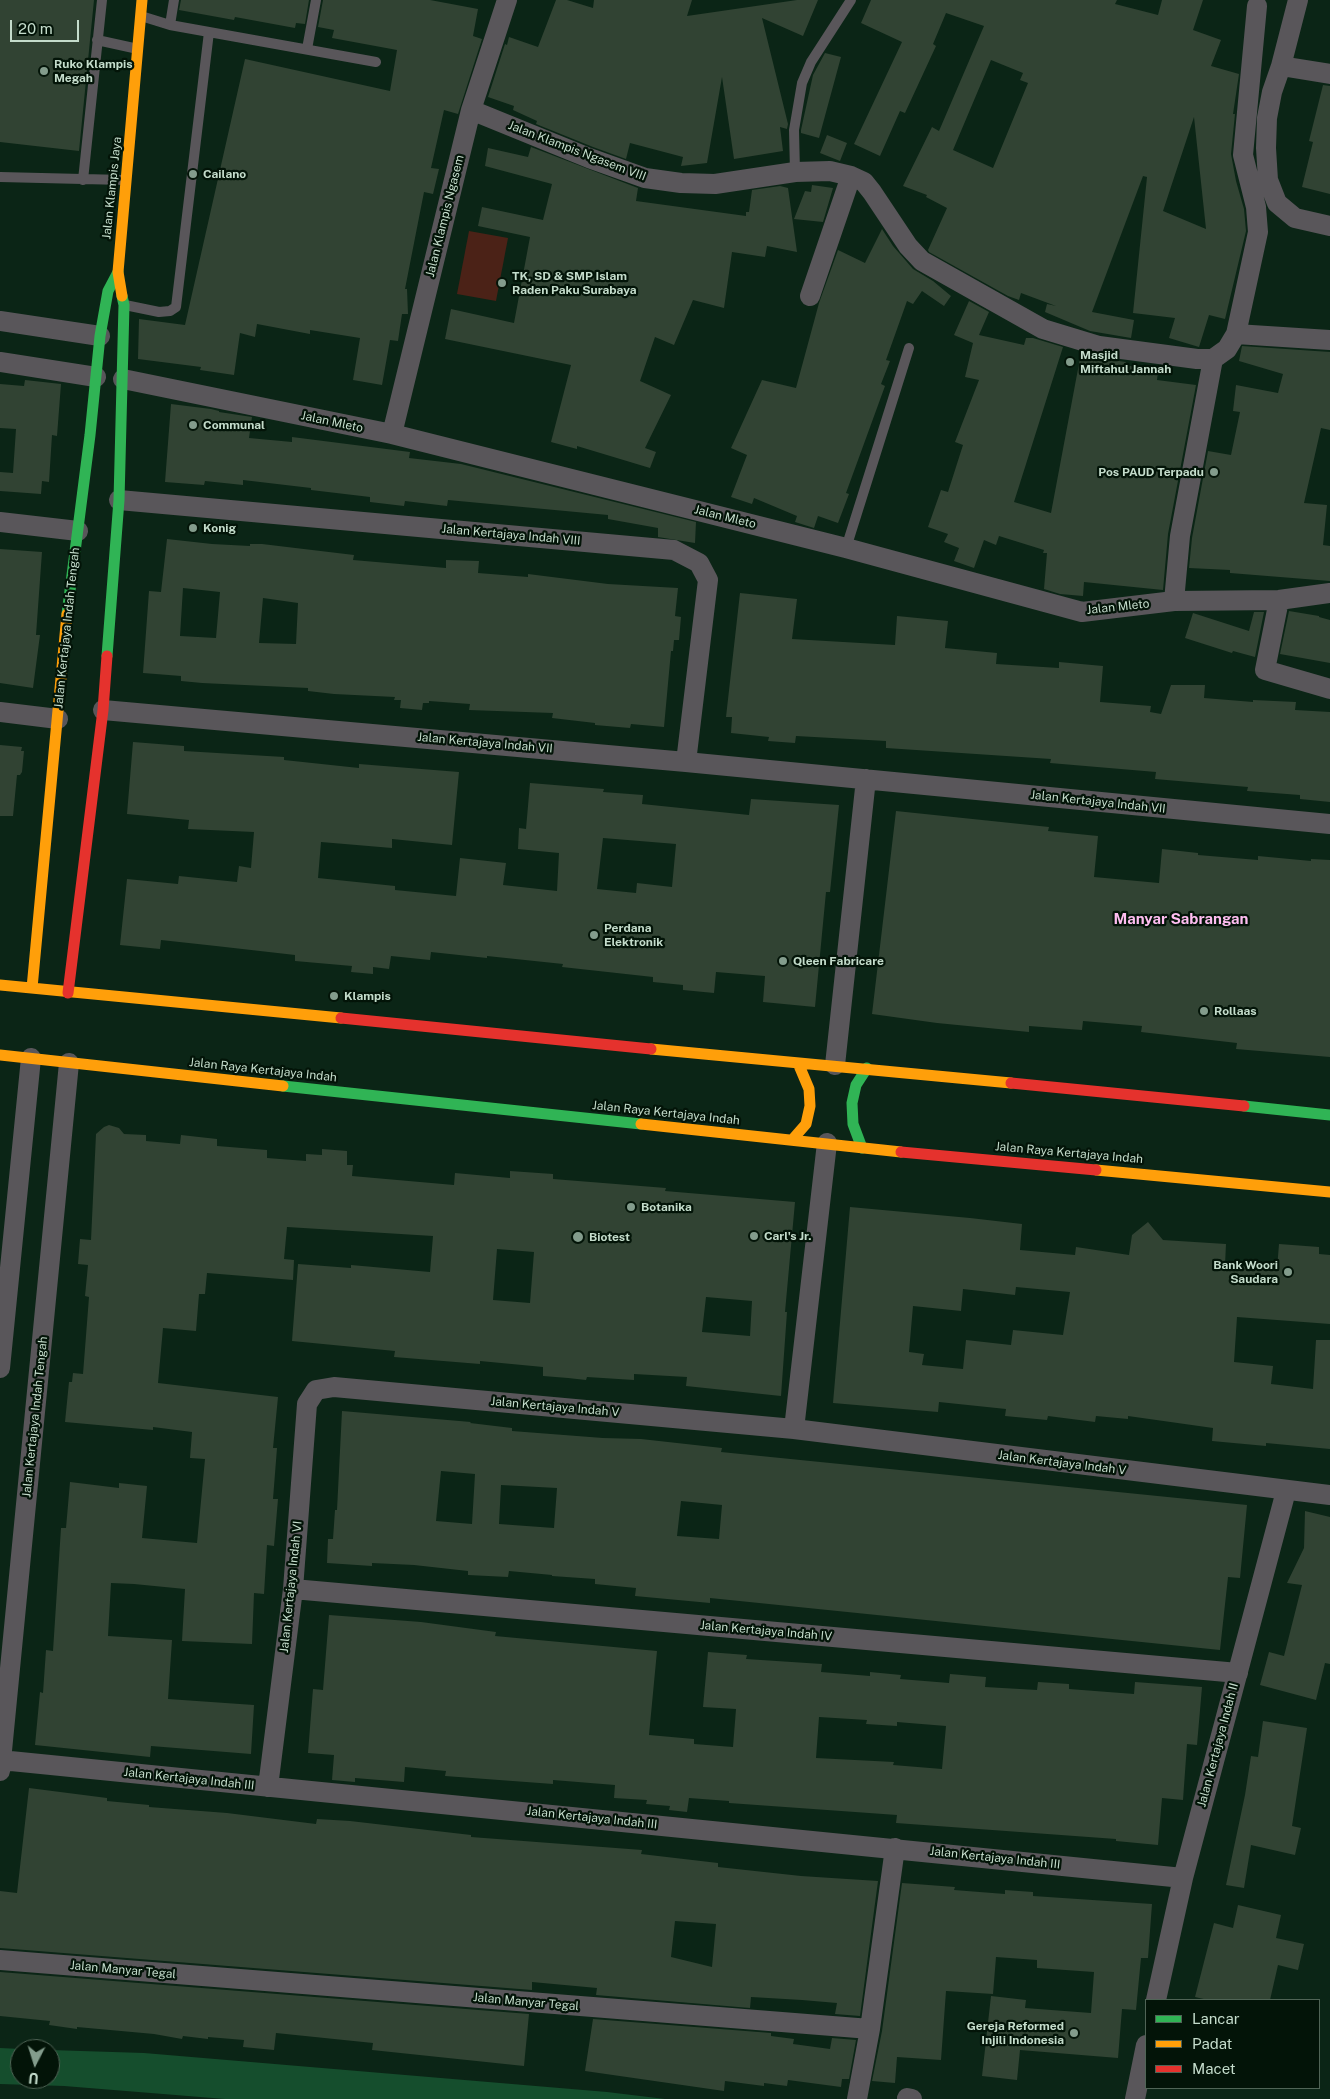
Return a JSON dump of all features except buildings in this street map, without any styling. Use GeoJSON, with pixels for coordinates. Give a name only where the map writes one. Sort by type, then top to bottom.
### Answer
{"type":"FeatureCollection","features":[{"type":"Feature","properties":{"kind":"main road","name":"Jalan Klampis Jaya"},"geometry":{"type":"LineString","coordinates":[[123,374],[124,305],[118,272],[142,0]]}},
{"type":"Feature","properties":{"kind":"main road","name":"Jalan Kertajaya Indah Tengah"},"geometry":{"type":"LineString","coordinates":[[32,988],[45,898],[68,607],[78,531],[98,436],[96,372],[99,342],[108,291],[118,272]]}},
{"type":"Feature","properties":{"kind":"main road"},"geometry":{"type":"LineString","coordinates":[[68,993],[74,901],[103,710],[119,500],[123,374]]}},
{"type":"Feature","properties":{"kind":"main road"},"geometry":{"type":"LineString","coordinates":[[98,436],[122,439]]}},
{"type":"Feature","properties":{"kind":"main road"},"geometry":{"type":"LineString","coordinates":[[0,985],[798,1063],[867,1068],[1330,1116]]}},
{"type":"Feature","properties":{"kind":"main road","name":"Jalan Raya Kertajaya Indah"},"geometry":{"type":"LineString","coordinates":[[0,1055],[862,1148],[1330,1192]]}},
{"type":"Feature","properties":{"kind":"main road"},"geometry":{"type":"LineString","coordinates":[[792,1140],[806,1124],[810,1106],[809,1089],[798,1063]]}},
{"type":"Feature","properties":{"kind":"main road"},"geometry":{"type":"LineString","coordinates":[[862,1148],[853,1124],[852,1103],[856,1085],[867,1068]]}},
{"type":"Feature","properties":{"kind":"street","name":"Jalan Klampis Ngasem"},"geometry":{"type":"LineString","coordinates":[[392,434],[471,110],[507,0]]}},
{"type":"Feature","properties":{"kind":"street"},"geometry":{"type":"LineString","coordinates":[[1298,0],[1281,66],[1272,92],[1267,118],[1268,180],[1277,203],[1295,218],[1330,226]]}},
{"type":"Feature","properties":{"kind":"street"},"geometry":{"type":"LineString","coordinates":[[1174,601],[1180,536],[1213,359],[1227,349],[1236,334],[1258,232],[1256,207],[1243,154],[1257,6]]}},
{"type":"Feature","properties":{"kind":"street"},"geometry":{"type":"LineString","coordinates":[[1281,66],[1330,74]]}},
{"type":"Feature","properties":{"kind":"street","name":"Jalan Klampis Ngasem VIII"},"geometry":{"type":"LineString","coordinates":[[471,110],[589,158],[645,178],[682,183],[715,184],[794,172],[830,172],[851,176],[864,182],[908,246],[922,261],[1043,329],[1099,346],[1197,359],[1213,359]]}},
{"type":"Feature","properties":{"kind":"street"},"geometry":{"type":"LineString","coordinates":[[810,296],[851,176]]}},
{"type":"Feature","properties":{"kind":"street"},"geometry":{"type":"LineString","coordinates":[[0,321],[99,342]]}},
{"type":"Feature","properties":{"kind":"street"},"geometry":{"type":"LineString","coordinates":[[1236,334],[1330,340]]}},
{"type":"Feature","properties":{"kind":"street"},"geometry":{"type":"LineString","coordinates":[[0,362],[96,372]]}},
{"type":"Feature","properties":{"kind":"street","name":"Jalan Mleto"},"geometry":{"type":"LineString","coordinates":[[123,374],[392,434],[846,548],[1082,612],[1174,601],[1279,600],[1330,593]]}},
{"type":"Feature","properties":{"kind":"street","name":"Jalan Kertajaya Indah VIII"},"geometry":{"type":"LineString","coordinates":[[119,500],[674,550],[699,563],[708,580],[686,762]]}},
{"type":"Feature","properties":{"kind":"street"},"geometry":{"type":"LineString","coordinates":[[0,522],[78,531]]}},
{"type":"Feature","properties":{"kind":"street"},"geometry":{"type":"LineString","coordinates":[[1279,600],[1265,670],[1330,689]]}},
{"type":"Feature","properties":{"kind":"street","name":"Jalan Kertajaya Indah VII"},"geometry":{"type":"LineString","coordinates":[[103,710],[686,762],[1330,824]]}},
{"type":"Feature","properties":{"kind":"street"},"geometry":{"type":"LineString","coordinates":[[0,712],[58,719]]}},
{"type":"Feature","properties":{"kind":"street"},"geometry":{"type":"LineString","coordinates":[[835,1065],[866,779]]}},
{"type":"Feature","properties":{"kind":"street"},"geometry":{"type":"LineString","coordinates":[[0,1368],[31,1058]]}},
{"type":"Feature","properties":{"kind":"street","name":"Jalan Kertajaya Indah Tengah"},"geometry":{"type":"LineString","coordinates":[[0,1764],[69,1063]]}},
{"type":"Feature","properties":{"kind":"street"},"geometry":{"type":"LineString","coordinates":[[794,1429],[827,1143]]}},
{"type":"Feature","properties":{"kind":"street","name":"Jalan Kertajaya Indah V"},"geometry":{"type":"LineString","coordinates":[[316,1390],[334,1387],[794,1429],[1330,1495]]}},
{"type":"Feature","properties":{"kind":"street","name":"Jalan Kertajaya Indah VI"},"geometry":{"type":"LineString","coordinates":[[268,1786],[294,1588],[307,1404],[316,1390]]}},
{"type":"Feature","properties":{"kind":"street","name":"Jalan Kertajaya Indah II"},"geometry":{"type":"LineString","coordinates":[[1156,1999],[1183,1878],[1286,1491]]}},
{"type":"Feature","properties":{"kind":"street","name":"Jalan Kertajaya Indah IV"},"geometry":{"type":"LineString","coordinates":[[294,1588],[1238,1673]]}},
{"type":"Feature","properties":{"kind":"street","name":"Jalan Kertajaya Indah III"},"geometry":{"type":"LineString","coordinates":[[0,1764],[268,1786],[1183,1878]]}},
{"type":"Feature","properties":{"kind":"street"},"geometry":{"type":"LineString","coordinates":[[856,2099],[870,2029],[895,1848]]}},
{"type":"Feature","properties":{"kind":"street","name":"Jalan Manyar Tegal"},"geometry":{"type":"LineString","coordinates":[[0,1960],[870,2029]]}},
{"type":"Feature","properties":{"kind":"street"},"geometry":{"type":"LineString","coordinates":[[1134,2099],[1145,2050]]}},
{"type":"Feature","properties":{"kind":"lane"},"geometry":{"type":"LineString","coordinates":[[83,180],[102,0]]}},
{"type":"Feature","properties":{"kind":"lane"},"geometry":{"type":"LineString","coordinates":[[170,25],[174,0]]}},
{"type":"Feature","properties":{"kind":"lane"},"geometry":{"type":"LineString","coordinates":[[307,49],[316,0]]}},
{"type":"Feature","properties":{"kind":"lane"},"geometry":{"type":"LineString","coordinates":[[794,172],[794,130],[802,83],[811,62],[851,0]]}},
{"type":"Feature","properties":{"kind":"lane"},"geometry":{"type":"LineString","coordinates":[[141,16],[170,25],[376,62]]}},
{"type":"Feature","properties":{"kind":"lane"},"geometry":{"type":"LineString","coordinates":[[124,305],[159,312],[170,311],[176,307],[209,32]]}},
{"type":"Feature","properties":{"kind":"lane"},"geometry":{"type":"LineString","coordinates":[[97,40],[138,49]]}},
{"type":"Feature","properties":{"kind":"lane"},"geometry":{"type":"LineString","coordinates":[[0,177],[125,180]]}},
{"type":"Feature","properties":{"kind":"lane"},"geometry":{"type":"LineString","coordinates":[[846,548],[909,348]]}},
{"type":"Feature","properties":{"kind":"shaded area"},"geometry":{"type":"Polygon","coordinates":[[[469,231],[508,238],[496,301],[457,294],[469,231]]]}},
{"type":"Feature","properties":{"kind":"shaded area"},"geometry":{"type":"Polygon","coordinates":[[[0,2048],[10,2048],[10,2084],[0,2084],[0,2048]]]}},
{"type":"Feature","properties":{"kind":"shaded area"},"geometry":{"type":"Polygon","coordinates":[[[60,2050],[144,2053],[607,2092],[665,2099],[225,2099],[60,2086],[60,2050]]]}},
{"type":"Feature","properties":{"kind":"traffic: fast"},"geometry":{"type":"LineString","coordinates":[[67,614],[90,435],[100,336],[108,291],[118,272]]}},
{"type":"Feature","properties":{"kind":"traffic: fast"},"geometry":{"type":"LineString","coordinates":[[107,656],[119,500],[124,305],[122,296]]}},
{"type":"Feature","properties":{"kind":"traffic: fast"},"geometry":{"type":"LineString","coordinates":[[862,1148],[853,1124],[852,1103],[856,1085],[867,1068]]}},
{"type":"Feature","properties":{"kind":"traffic: fast"},"geometry":{"type":"LineString","coordinates":[[283,1086],[641,1124]]}},
{"type":"Feature","properties":{"kind":"traffic: fast"},"geometry":{"type":"LineString","coordinates":[[1244,1106],[1330,1115]]}},
{"type":"Feature","properties":{"kind":"traffic: slow"},"geometry":{"type":"LineString","coordinates":[[122,296],[118,272],[142,0]]}},
{"type":"Feature","properties":{"kind":"traffic: slow"},"geometry":{"type":"LineString","coordinates":[[32,988],[67,614]]}},
{"type":"Feature","properties":{"kind":"traffic: slow"},"geometry":{"type":"LineString","coordinates":[[0,985],[341,1018]]}},
{"type":"Feature","properties":{"kind":"traffic: slow"},"geometry":{"type":"LineString","coordinates":[[651,1049],[1011,1083]]}},
{"type":"Feature","properties":{"kind":"traffic: slow"},"geometry":{"type":"LineString","coordinates":[[0,1055],[283,1086]]}},
{"type":"Feature","properties":{"kind":"traffic: slow"},"geometry":{"type":"LineString","coordinates":[[792,1140],[806,1124],[810,1106],[809,1089],[798,1063]]}},
{"type":"Feature","properties":{"kind":"traffic: slow"},"geometry":{"type":"LineString","coordinates":[[641,1124],[901,1152]]}},
{"type":"Feature","properties":{"kind":"traffic: slow"},"geometry":{"type":"LineString","coordinates":[[1096,1170],[1330,1192]]}},
{"type":"Feature","properties":{"kind":"traffic: jam"},"geometry":{"type":"LineString","coordinates":[[68,993],[103,710],[107,656]]}},
{"type":"Feature","properties":{"kind":"traffic: jam"},"geometry":{"type":"LineString","coordinates":[[341,1018],[651,1049]]}},
{"type":"Feature","properties":{"kind":"traffic: jam"},"geometry":{"type":"LineString","coordinates":[[1011,1083],[1244,1106]]}},
{"type":"Feature","properties":{"kind":"traffic: jam"},"geometry":{"type":"LineString","coordinates":[[901,1152],[1096,1170]]}},
{"type":"Feature","properties":{"kind":"place","name":"Ruko Klampis Megah"},"geometry":{"type":"Point","coordinates":[44,71]}},
{"type":"Feature","properties":{"kind":"place","name":"Cailano"},"geometry":{"type":"Point","coordinates":[193,174]}},
{"type":"Feature","properties":{"kind":"place","name":"TK, SD & SMP Islam Raden Paku Surabaya"},"geometry":{"type":"Point","coordinates":[502,283]}},
{"type":"Feature","properties":{"kind":"place","name":"Masjid Miftahul Jannah"},"geometry":{"type":"Point","coordinates":[1070,362]}},
{"type":"Feature","properties":{"kind":"place","name":"Communal"},"geometry":{"type":"Point","coordinates":[193,425]}},
{"type":"Feature","properties":{"kind":"place","name":"Pos PAUD Terpadu"},"geometry":{"type":"Point","coordinates":[1214,472]}},
{"type":"Feature","properties":{"kind":"place","name":"Konig"},"geometry":{"type":"Point","coordinates":[193,528]}},
{"type":"Feature","properties":{"kind":"place","name":"Perdana Elektronik"},"geometry":{"type":"Point","coordinates":[594,935]}},
{"type":"Feature","properties":{"kind":"place","name":"Qleen Fabricare"},"geometry":{"type":"Point","coordinates":[783,961]}},
{"type":"Feature","properties":{"kind":"place","name":"Klampis"},"geometry":{"type":"Point","coordinates":[334,996]}},
{"type":"Feature","properties":{"kind":"place","name":"Rollaas"},"geometry":{"type":"Point","coordinates":[1204,1011]}},
{"type":"Feature","properties":{"kind":"place","name":"Botanika"},"geometry":{"type":"Point","coordinates":[631,1207]}},
{"type":"Feature","properties":{"kind":"place","name":"Carl's Jr."},"geometry":{"type":"Point","coordinates":[754,1236]}},
{"type":"Feature","properties":{"kind":"place","name":"Biotest"},"geometry":{"type":"Point","coordinates":[578,1237]}},
{"type":"Feature","properties":{"kind":"place","name":"Bank Woori Saudara"},"geometry":{"type":"Point","coordinates":[1288,1272]}},
{"type":"Feature","properties":{"kind":"place","name":"Gereja Reformed Injili Indonesia"},"geometry":{"type":"Point","coordinates":[1074,2033]}},
{"type":"Feature","properties":{"kind":"district","name":"Manyar Sabrangan"},"geometry":{"type":"Point","coordinates":[1181,919]}}]}
